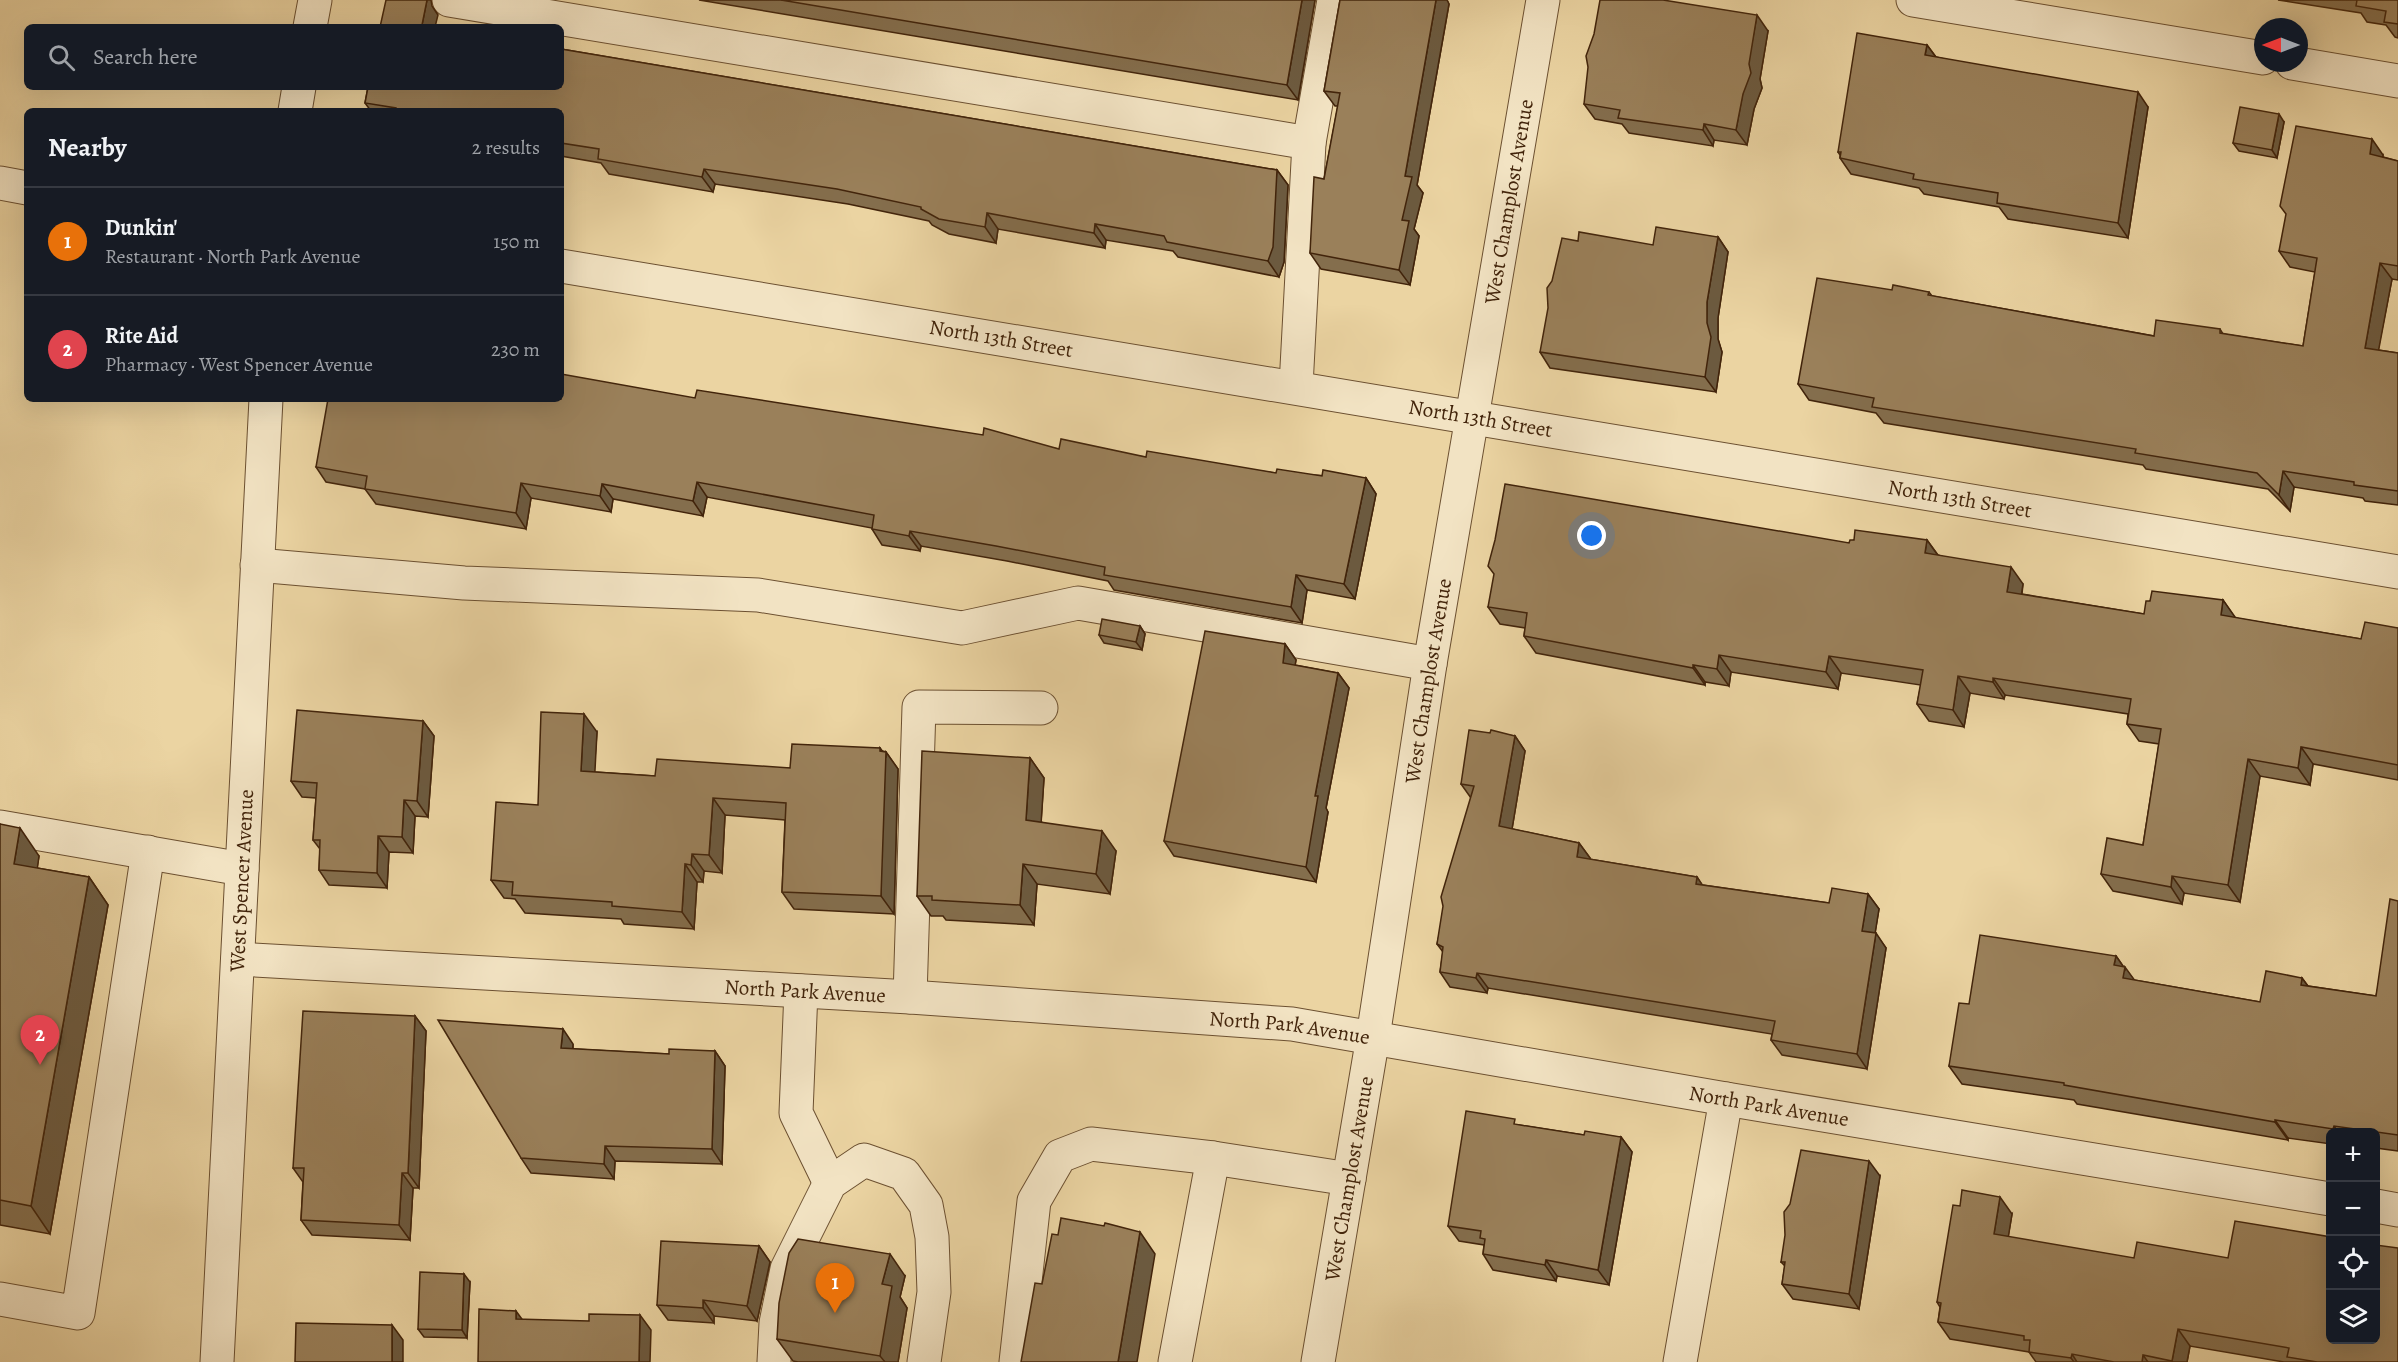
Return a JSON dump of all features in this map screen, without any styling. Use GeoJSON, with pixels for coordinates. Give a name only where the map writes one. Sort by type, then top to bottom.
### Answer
{"type":"FeatureCollection","features":[{"type":"Feature","properties":{"kind":"street"},"geometry":{"type":"LineString","coordinates":[[311,24],[315,0]]}},
{"type":"Feature","properties":{"kind":"street"},"geometry":{"type":"LineString","coordinates":[[449,0],[1309,143]]}},
{"type":"Feature","properties":{"kind":"street"},"geometry":{"type":"LineString","coordinates":[[1296,386],[1309,143],[1334,0]]}},
{"type":"Feature","properties":{"kind":"street","name":"West Champlost Avenue"},"geometry":{"type":"LineString","coordinates":[[1318,1362],[1373,1037],[1430,664],[1543,0]]}},
{"type":"Feature","properties":{"kind":"street"},"geometry":{"type":"LineString","coordinates":[[1912,0],[2254,57]]}},
{"type":"Feature","properties":{"kind":"street"},"geometry":{"type":"LineString","coordinates":[[2308,66],[2398,81]]}},
{"type":"Feature","properties":{"kind":"street"},"geometry":{"type":"LineString","coordinates":[[296,108],[298,90]]}},
{"type":"Feature","properties":{"kind":"street"},"geometry":{"type":"LineString","coordinates":[[0,183],[24,187]]}},
{"type":"Feature","properties":{"kind":"street","name":"North 13th Street"},"geometry":{"type":"LineString","coordinates":[[564,267],[1296,386],[1471,418],[2398,572]]}},
{"type":"Feature","properties":{"kind":"street","name":"West Spencer Avenue"},"geometry":{"type":"LineString","coordinates":[[217,1362],[266,402]]}},
{"type":"Feature","properties":{"kind":"street"},"geometry":{"type":"LineString","coordinates":[[256,565],[464,583],[758,595],[962,628],[1078,603],[1430,664]]}},
{"type":"Feature","properties":{"kind":"street"},"geometry":{"type":"LineString","coordinates":[[910,997],[919,707],[1041,708]]}},
{"type":"Feature","properties":{"kind":"street"},"geometry":{"type":"LineString","coordinates":[[0,827],[242,869]]}},
{"type":"Feature","properties":{"kind":"street"},"geometry":{"type":"LineString","coordinates":[[0,1299],[78,1313],[147,852]]}},
{"type":"Feature","properties":{"kind":"street","name":"North Park Avenue"},"geometry":{"type":"LineString","coordinates":[[238,959],[910,997],[1292,1024],[1726,1099],[2326,1197]]}},
{"type":"Feature","properties":{"kind":"street"},"geometry":{"type":"LineString","coordinates":[[801,991],[796,1113],[830,1183]]}},
{"type":"Feature","properties":{"kind":"street"},"geometry":{"type":"LineString","coordinates":[[1680,1362],[1726,1099]]}},
{"type":"Feature","properties":{"kind":"street"},"geometry":{"type":"LineString","coordinates":[[1016,1362],[1034,1201],[1060,1156],[1091,1144],[1213,1158],[1349,1179]]}},
{"type":"Feature","properties":{"kind":"street"},"geometry":{"type":"LineString","coordinates":[[1175,1362],[1213,1158]]}},
{"type":"Feature","properties":{"kind":"street"},"geometry":{"type":"LineString","coordinates":[[774,1362],[776,1323],[787,1269],[830,1183],[864,1160],[904,1174],[926,1205],[932,1237],[934,1292],[924,1362]]}},
{"type":"Feature","properties":{"kind":"street"},"geometry":{"type":"LineString","coordinates":[[2380,1207],[2398,1210]]}},
{"type":"Feature","properties":{"kind":"building"},"geometry":{"type":"Polygon","coordinates":[[[386,0],[427,0],[422,24],[381,24],[386,0]]]}},
{"type":"Feature","properties":{"kind":"building"},"geometry":{"type":"Polygon","coordinates":[[[781,0],[1302,0],[1287,85],[781,0]]]}},
{"type":"Feature","properties":{"kind":"building"},"geometry":{"type":"Polygon","coordinates":[[[1340,0],[1436,0],[1405,176],[1412,177],[1402,220],[1409,221],[1399,270],[1310,253],[1314,177],[1324,179],[1340,93],[1324,91],[1340,0]]]}},
{"type":"Feature","properties":{"kind":"building"},"geometry":{"type":"Polygon","coordinates":[[[1600,0],[1663,0],[1757,15],[1749,64],[1751,73],[1743,94],[1736,130],[1704,124],[1703,130],[1618,118],[1620,110],[1584,104],[1588,67],[1586,56],[1594,34],[1600,0]]]}},
{"type":"Feature","properties":{"kind":"building"},"geometry":{"type":"Polygon","coordinates":[[[2357,0],[2398,0],[2398,24],[2384,22],[2386,11],[2356,6],[2357,0]]]}},
{"type":"Feature","properties":{"kind":"building"},"geometry":{"type":"Polygon","coordinates":[[[1857,33],[1927,45],[1925,55],[2138,92],[2118,223],[1997,203],[1998,193],[1913,179],[1914,174],[1840,158],[1841,152],[1838,152],[1857,33]]]}},
{"type":"Feature","properties":{"kind":"building"},"geometry":{"type":"Polygon","coordinates":[[[564,50],[1277,170],[1273,247],[1268,261],[1167,242],[1164,236],[1095,224],[1094,233],[987,213],[985,227],[939,219],[921,207],[837,189],[704,169],[702,177],[598,159],[599,149],[564,143],[564,108],[396,108],[365,103],[367,90],[564,90],[564,50]]]}},
{"type":"Feature","properties":{"kind":"building"},"geometry":{"type":"Polygon","coordinates":[[[2240,107],[2279,114],[2272,150],[2233,143],[2240,107]]]}},
{"type":"Feature","properties":{"kind":"building"},"geometry":{"type":"Polygon","coordinates":[[[2296,126],[2372,139],[2370,154],[2398,161],[2398,266],[2380,263],[2365,348],[2398,353],[2398,491],[2283,471],[2279,495],[2257,473],[2135,453],[2136,449],[1872,407],[1874,398],[1798,384],[1817,278],[1892,290],[1893,285],[1929,292],[1928,295],[2154,336],[2156,320],[2220,329],[2220,333],[2303,346],[2317,258],[2279,251],[2286,214],[2280,206],[2296,126]]]}},
{"type":"Feature","properties":{"kind":"building"},"geometry":{"type":"Polygon","coordinates":[[[1656,227],[1718,237],[1707,302],[1707,323],[1711,337],[1705,377],[1540,352],[1548,308],[1547,288],[1552,281],[1562,238],[1578,241],[1579,232],[1653,245],[1656,227]]]}},
{"type":"Feature","properties":{"kind":"building"},"geometry":{"type":"Polygon","coordinates":[[[564,375],[695,398],[697,390],[983,435],[984,428],[1059,449],[1061,439],[1146,457],[1147,451],[1276,473],[1277,469],[1322,476],[1323,470],[1366,478],[1344,584],[1296,575],[1291,607],[1104,575],[1105,567],[996,546],[910,531],[909,536],[872,529],[874,515],[697,482],[693,501],[602,484],[600,496],[521,483],[516,513],[365,489],[367,476],[316,467],[327,402],[564,402],[564,375]]]}},
{"type":"Feature","properties":{"kind":"building"},"geometry":{"type":"Polygon","coordinates":[[[1505,484],[1849,543],[1850,540],[1854,540],[1855,530],[1927,540],[1925,553],[2011,567],[2007,592],[2144,614],[2146,601],[2150,601],[2152,591],[2223,600],[2221,615],[2361,639],[2365,622],[2398,628],[2398,765],[2301,747],[2298,768],[2248,759],[2228,885],[2172,876],[2171,887],[2101,874],[2107,838],[2143,845],[2161,729],[2127,724],[2131,699],[1993,678],[1993,682],[1958,676],[1953,710],[1917,704],[1923,670],[1829,656],[1826,672],[1719,655],[1717,669],[1693,665],[1693,668],[1524,636],[1527,613],[1488,607],[1494,574],[1488,566],[1505,484]]]}},
{"type":"Feature","properties":{"kind":"building"},"geometry":{"type":"Polygon","coordinates":[[[1102,619],[1140,626],[1136,642],[1099,635],[1102,619]]]}},
{"type":"Feature","properties":{"kind":"building"},"geometry":{"type":"Polygon","coordinates":[[[1205,631],[1285,644],[1283,663],[1338,673],[1315,796],[1318,796],[1306,867],[1164,841],[1205,631]]]}},
{"type":"Feature","properties":{"kind":"building"},"geometry":{"type":"Polygon","coordinates":[[[297,710],[423,721],[417,801],[404,800],[402,837],[378,836],[377,873],[319,870],[320,840],[313,840],[317,783],[291,781],[297,710]]]}},
{"type":"Feature","properties":{"kind":"building"},"geometry":{"type":"Polygon","coordinates":[[[541,712],[584,714],[581,771],[655,776],[657,759],[790,768],[792,744],[880,748],[880,751],[886,752],[881,896],[782,892],[786,803],[713,798],[709,855],[692,854],[691,865],[685,864],[682,912],[612,906],[612,902],[512,895],[513,882],[491,880],[496,802],[538,805],[541,712]]]}},
{"type":"Feature","properties":{"kind":"building"},"geometry":{"type":"Polygon","coordinates":[[[1469,730],[1490,733],[1491,730],[1515,736],[1499,826],[1579,843],[1577,857],[1697,877],[1696,884],[1829,903],[1832,888],[1868,894],[1862,931],[1876,933],[1857,1054],[1771,1040],[1775,1021],[1477,973],[1476,978],[1440,972],[1443,947],[1437,944],[1443,906],[1441,897],[1474,786],[1461,784],[1469,730]]]}},
{"type":"Feature","properties":{"kind":"building"},"geometry":{"type":"Polygon","coordinates":[[[922,751],[1030,758],[1026,820],[1102,831],[1096,874],[1023,864],[1020,905],[932,900],[932,896],[917,896],[922,751]]]}},
{"type":"Feature","properties":{"kind":"building"},"geometry":{"type":"Polygon","coordinates":[[[0,824],[20,828],[14,864],[89,877],[31,1206],[0,1200],[0,824]]]}},
{"type":"Feature","properties":{"kind":"building"},"geometry":{"type":"Polygon","coordinates":[[[2390,899],[2398,901],[2398,1135],[2380,1132],[2380,1128],[2334,1126],[2327,1128],[2275,1120],[2275,1122],[2064,1085],[2064,1083],[1949,1066],[1959,1003],[1969,1004],[1980,935],[2116,956],[2114,965],[2125,967],[2123,978],[2260,1002],[2266,971],[2302,978],[2301,985],[2376,996],[2390,899]]]}},
{"type":"Feature","properties":{"kind":"building"},"geometry":{"type":"Polygon","coordinates":[[[303,1011],[415,1016],[408,1173],[402,1173],[399,1225],[301,1220],[304,1168],[293,1168],[303,1011]]]}},
{"type":"Feature","properties":{"kind":"building"},"geometry":{"type":"Polygon","coordinates":[[[438,1020],[563,1029],[561,1048],[669,1054],[669,1049],[715,1051],[712,1149],[605,1146],[604,1164],[521,1158],[438,1020]]]}},
{"type":"Feature","properties":{"kind":"building"},"geometry":{"type":"Polygon","coordinates":[[[1466,1111],[1515,1119],[1514,1124],[1584,1135],[1585,1131],[1621,1137],[1598,1270],[1546,1260],[1545,1265],[1483,1254],[1485,1239],[1480,1238],[1481,1231],[1448,1226],[1466,1111]]]}},
{"type":"Feature","properties":{"kind":"building"},"geometry":{"type":"Polygon","coordinates":[[[1801,1150],[1869,1161],[1849,1294],[1782,1284],[1785,1262],[1781,1262],[1785,1235],[1784,1212],[1790,1204],[1801,1150]]]}},
{"type":"Feature","properties":{"kind":"building"},"geometry":{"type":"Polygon","coordinates":[[[1962,1190],[2000,1197],[1994,1234],[2134,1258],[2137,1242],[2228,1258],[2235,1221],[2326,1236],[2326,1344],[2380,1344],[2380,1246],[2398,1248],[2398,1362],[2317,1362],[2287,1357],[2289,1348],[2178,1329],[2172,1361],[2143,1355],[2142,1362],[2114,1362],[2072,1354],[2071,1358],[2029,1352],[2030,1340],[2024,1340],[2024,1336],[1938,1322],[1941,1303],[1937,1302],[1953,1205],[1960,1206],[1962,1190]]]}},
{"type":"Feature","properties":{"kind":"building"},"geometry":{"type":"Polygon","coordinates":[[[1061,1218],[1104,1226],[1105,1223],[1140,1232],[1118,1362],[1021,1362],[1035,1283],[1042,1284],[1052,1234],[1058,1235],[1061,1218]]]}},
{"type":"Feature","properties":{"kind":"building"},"geometry":{"type":"Polygon","coordinates":[[[798,1239],[890,1254],[882,1284],[892,1286],[880,1356],[777,1339],[779,1303],[789,1253],[798,1239]]]}},
{"type":"Feature","properties":{"kind":"building"},"geometry":{"type":"Polygon","coordinates":[[[661,1241],[759,1246],[747,1306],[703,1300],[703,1308],[657,1305],[661,1241]]]}},
{"type":"Feature","properties":{"kind":"building"},"geometry":{"type":"Polygon","coordinates":[[[420,1272],[464,1274],[462,1330],[418,1329],[420,1272]]]}},
{"type":"Feature","properties":{"kind":"building"},"geometry":{"type":"Polygon","coordinates":[[[479,1309],[516,1311],[516,1319],[589,1321],[589,1314],[640,1315],[639,1362],[478,1362],[479,1309]]]}},
{"type":"Feature","properties":{"kind":"building"},"geometry":{"type":"Polygon","coordinates":[[[296,1323],[392,1325],[392,1362],[295,1362],[296,1323]]]}},
{"type":"Feature","properties":{"kind":"place","name":"Rite Aid"},"geometry":{"type":"Point","coordinates":[40,1065]}},
{"type":"Feature","properties":{"kind":"place","name":"Dunkin'"},"geometry":{"type":"Point","coordinates":[835,1313]}}]}
